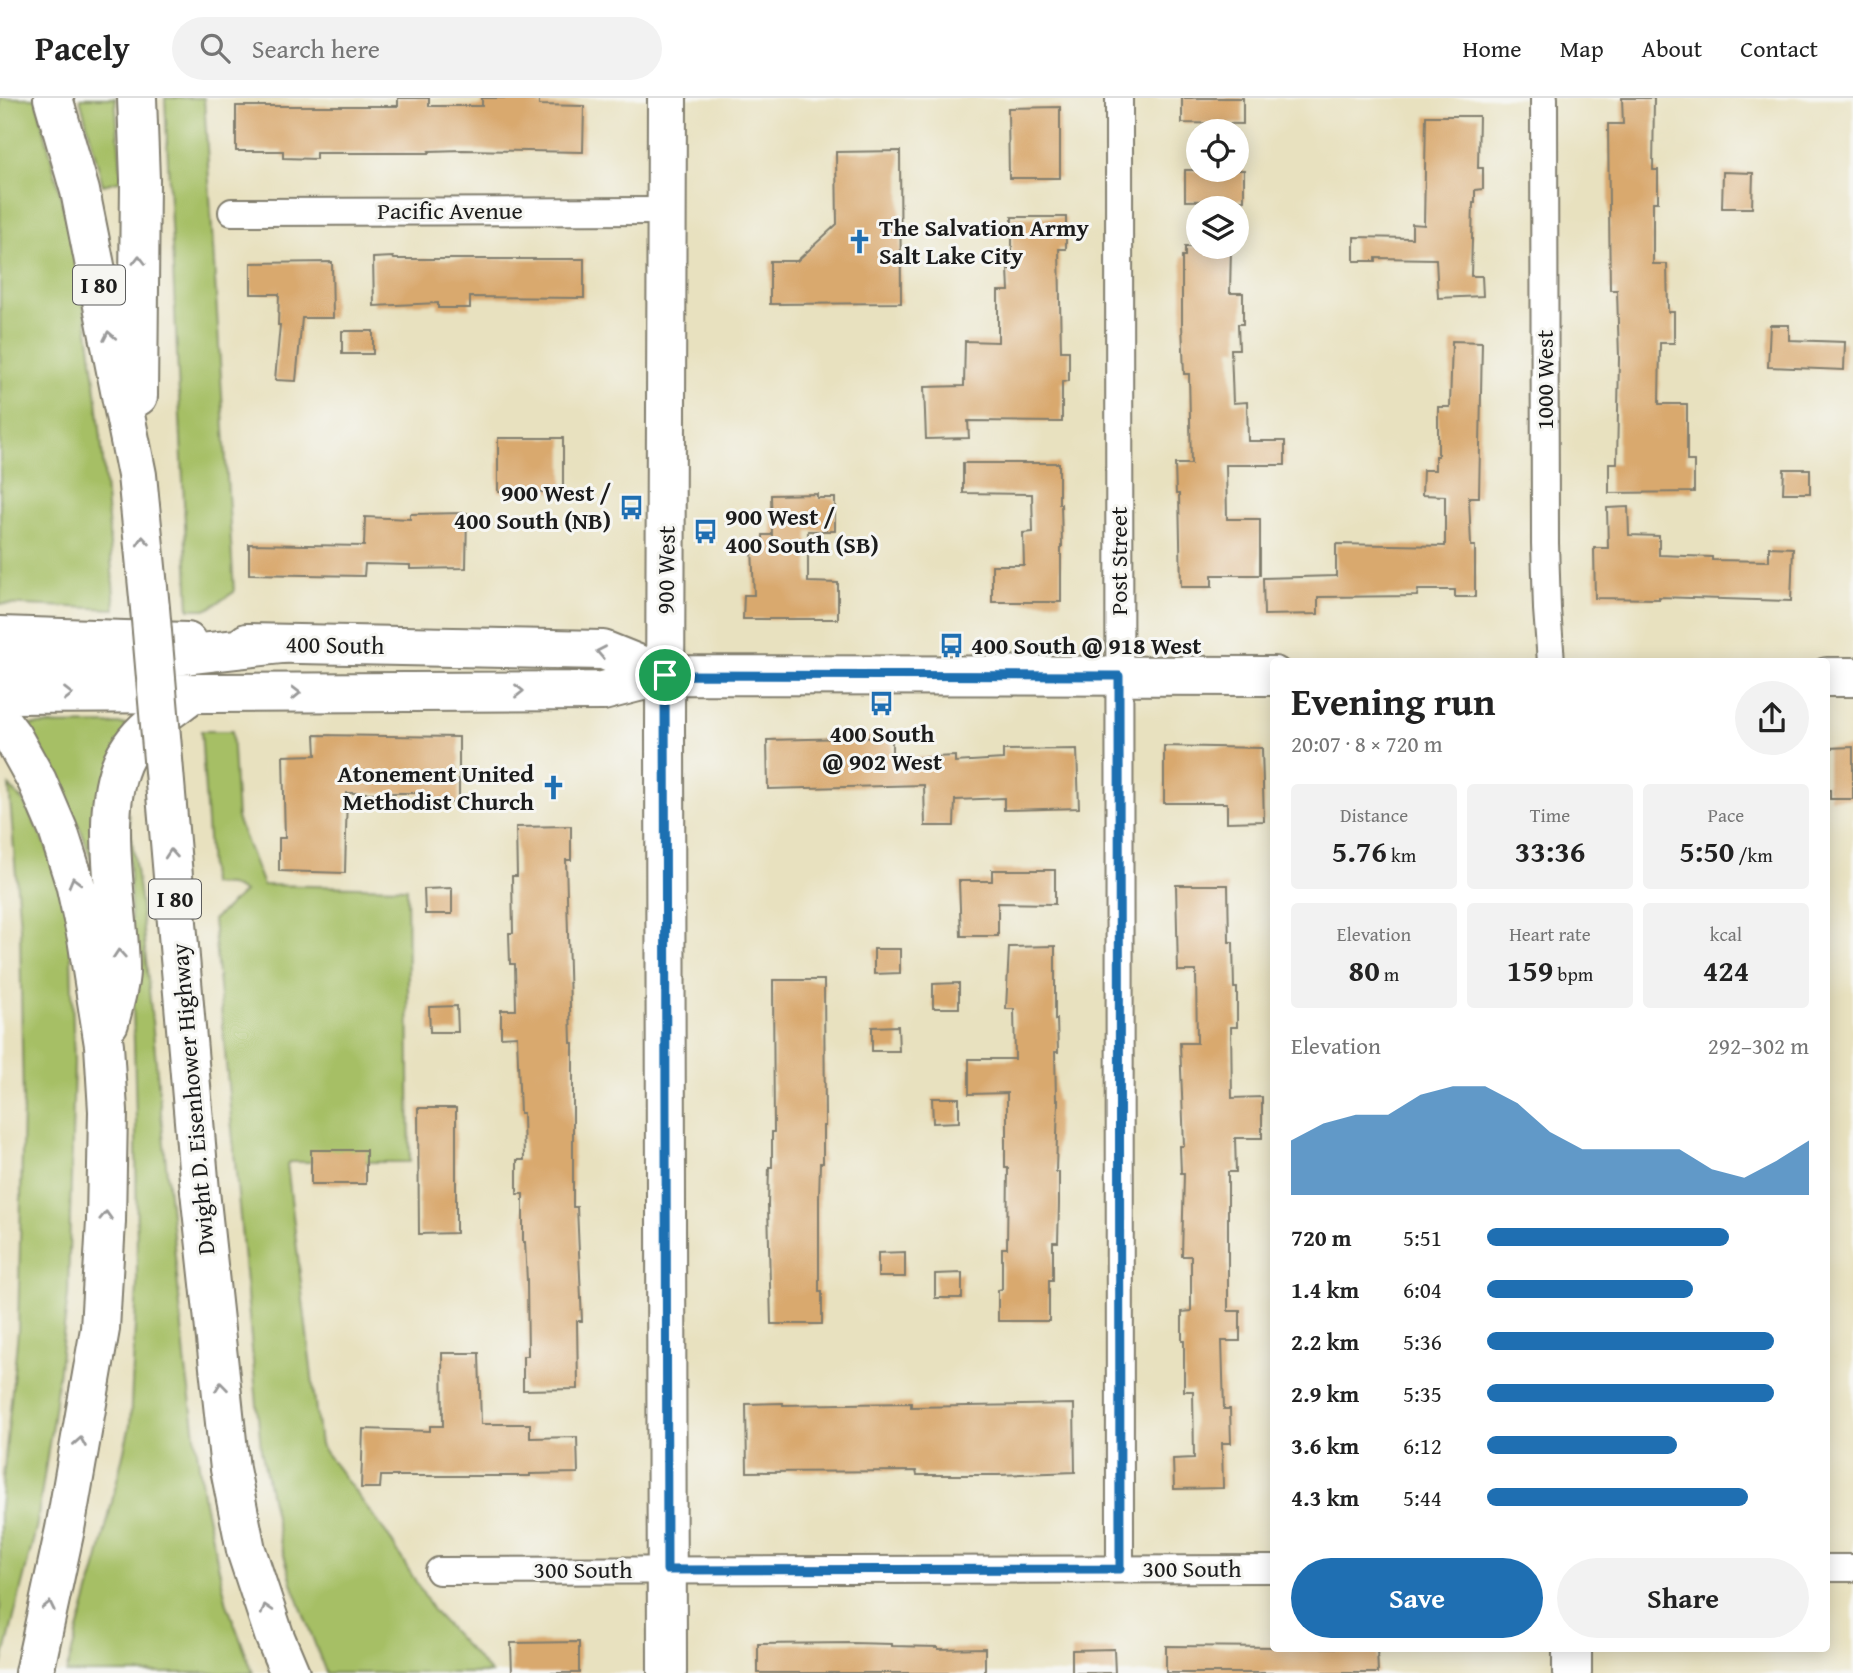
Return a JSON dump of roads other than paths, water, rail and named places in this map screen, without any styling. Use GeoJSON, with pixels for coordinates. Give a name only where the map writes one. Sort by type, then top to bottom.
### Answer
{"type":"FeatureCollection","features":[{"type":"Feature","properties":{"kind":"main road","name":"I 80"},"geometry":{"type":"LineString","coordinates":[[53,98],[80,191],[137,475]]}},
{"type":"Feature","properties":{"kind":"main road"},"geometry":{"type":"LineString","coordinates":[[137,98],[137,475]]}},
{"type":"Feature","properties":{"kind":"main road","name":"900 West"},"geometry":{"type":"LineString","coordinates":[[667,98],[667,1673]]}},
{"type":"Feature","properties":{"kind":"main road","name":"Dwight D. Eisenhower Highway"},"geometry":{"type":"LineString","coordinates":[[137,475],[200,1191],[230,1469],[246,1550],[274,1635],[290,1673]]}},
{"type":"Feature","properties":{"kind":"main road","name":"400 South"},"geometry":{"type":"LineString","coordinates":[[0,636],[603,650],[665,675]]}},
{"type":"Feature","properties":{"kind":"main road"},"geometry":{"type":"LineString","coordinates":[[0,670],[59,669],[281,644]]}},
{"type":"Feature","properties":{"kind":"main road","name":"400 South"},"geometry":{"type":"LineString","coordinates":[[0,694],[603,691],[665,675],[1270,676]]}},
{"type":"Feature","properties":{"kind":"main road"},"geometry":{"type":"LineString","coordinates":[[1830,677],[1853,677]]}},
{"type":"Feature","properties":{"kind":"main road"},"geometry":{"type":"LineString","coordinates":[[104,1045],[120,972],[112,803],[116,778],[130,748],[150,726],[190,695]]}},
{"type":"Feature","properties":{"kind":"main road"},"geometry":{"type":"LineString","coordinates":[[0,720],[37,781],[71,870],[88,939],[104,1045],[108,1111],[100,1329],[65,1529],[34,1673]]}},
{"type":"Feature","properties":{"kind":"main road"},"geometry":{"type":"LineString","coordinates":[[1572,1652],[1572,1673]]}},
{"type":"Feature","properties":{"kind":"street","name":"Post Street"},"geometry":{"type":"LineString","coordinates":[[1119,98],[1120,1569]]}},
{"type":"Feature","properties":{"kind":"street","name":"1000 West"},"geometry":{"type":"LineString","coordinates":[[1544,98],[1545,543],[1552,658]]}},
{"type":"Feature","properties":{"kind":"street","name":"Pacific Avenue"},"geometry":{"type":"LineString","coordinates":[[232,212],[668,211]]}},
{"type":"Feature","properties":{"kind":"street"},"geometry":{"type":"LineString","coordinates":[[1830,1568],[1853,1568]]}},
{"type":"Feature","properties":{"kind":"street","name":"300 South"},"geometry":{"type":"LineString","coordinates":[[439,1571],[1270,1569]]}},
{"type":"Feature","properties":{"kind":"place","name":"The Salvation Army Salt Lake City"},"geometry":{"type":"Point","coordinates":[859,242]}},
{"type":"Feature","properties":{"kind":"place","name":"900 West / 400 South (NB)"},"geometry":{"type":"Point","coordinates":[631,507]}},
{"type":"Feature","properties":{"kind":"place","name":"900 West / 400 South (SB)"},"geometry":{"type":"Point","coordinates":[705,531]}},
{"type":"Feature","properties":{"kind":"place","name":"400 South @ 918 West"},"geometry":{"type":"Point","coordinates":[951,646]}},
{"type":"Feature","properties":{"kind":"place","name":"400 South @ 902 West"},"geometry":{"type":"Point","coordinates":[882,703]}},
{"type":"Feature","properties":{"kind":"place","name":"Atonement United Methodist Church"},"geometry":{"type":"Point","coordinates":[554,788]}}]}
